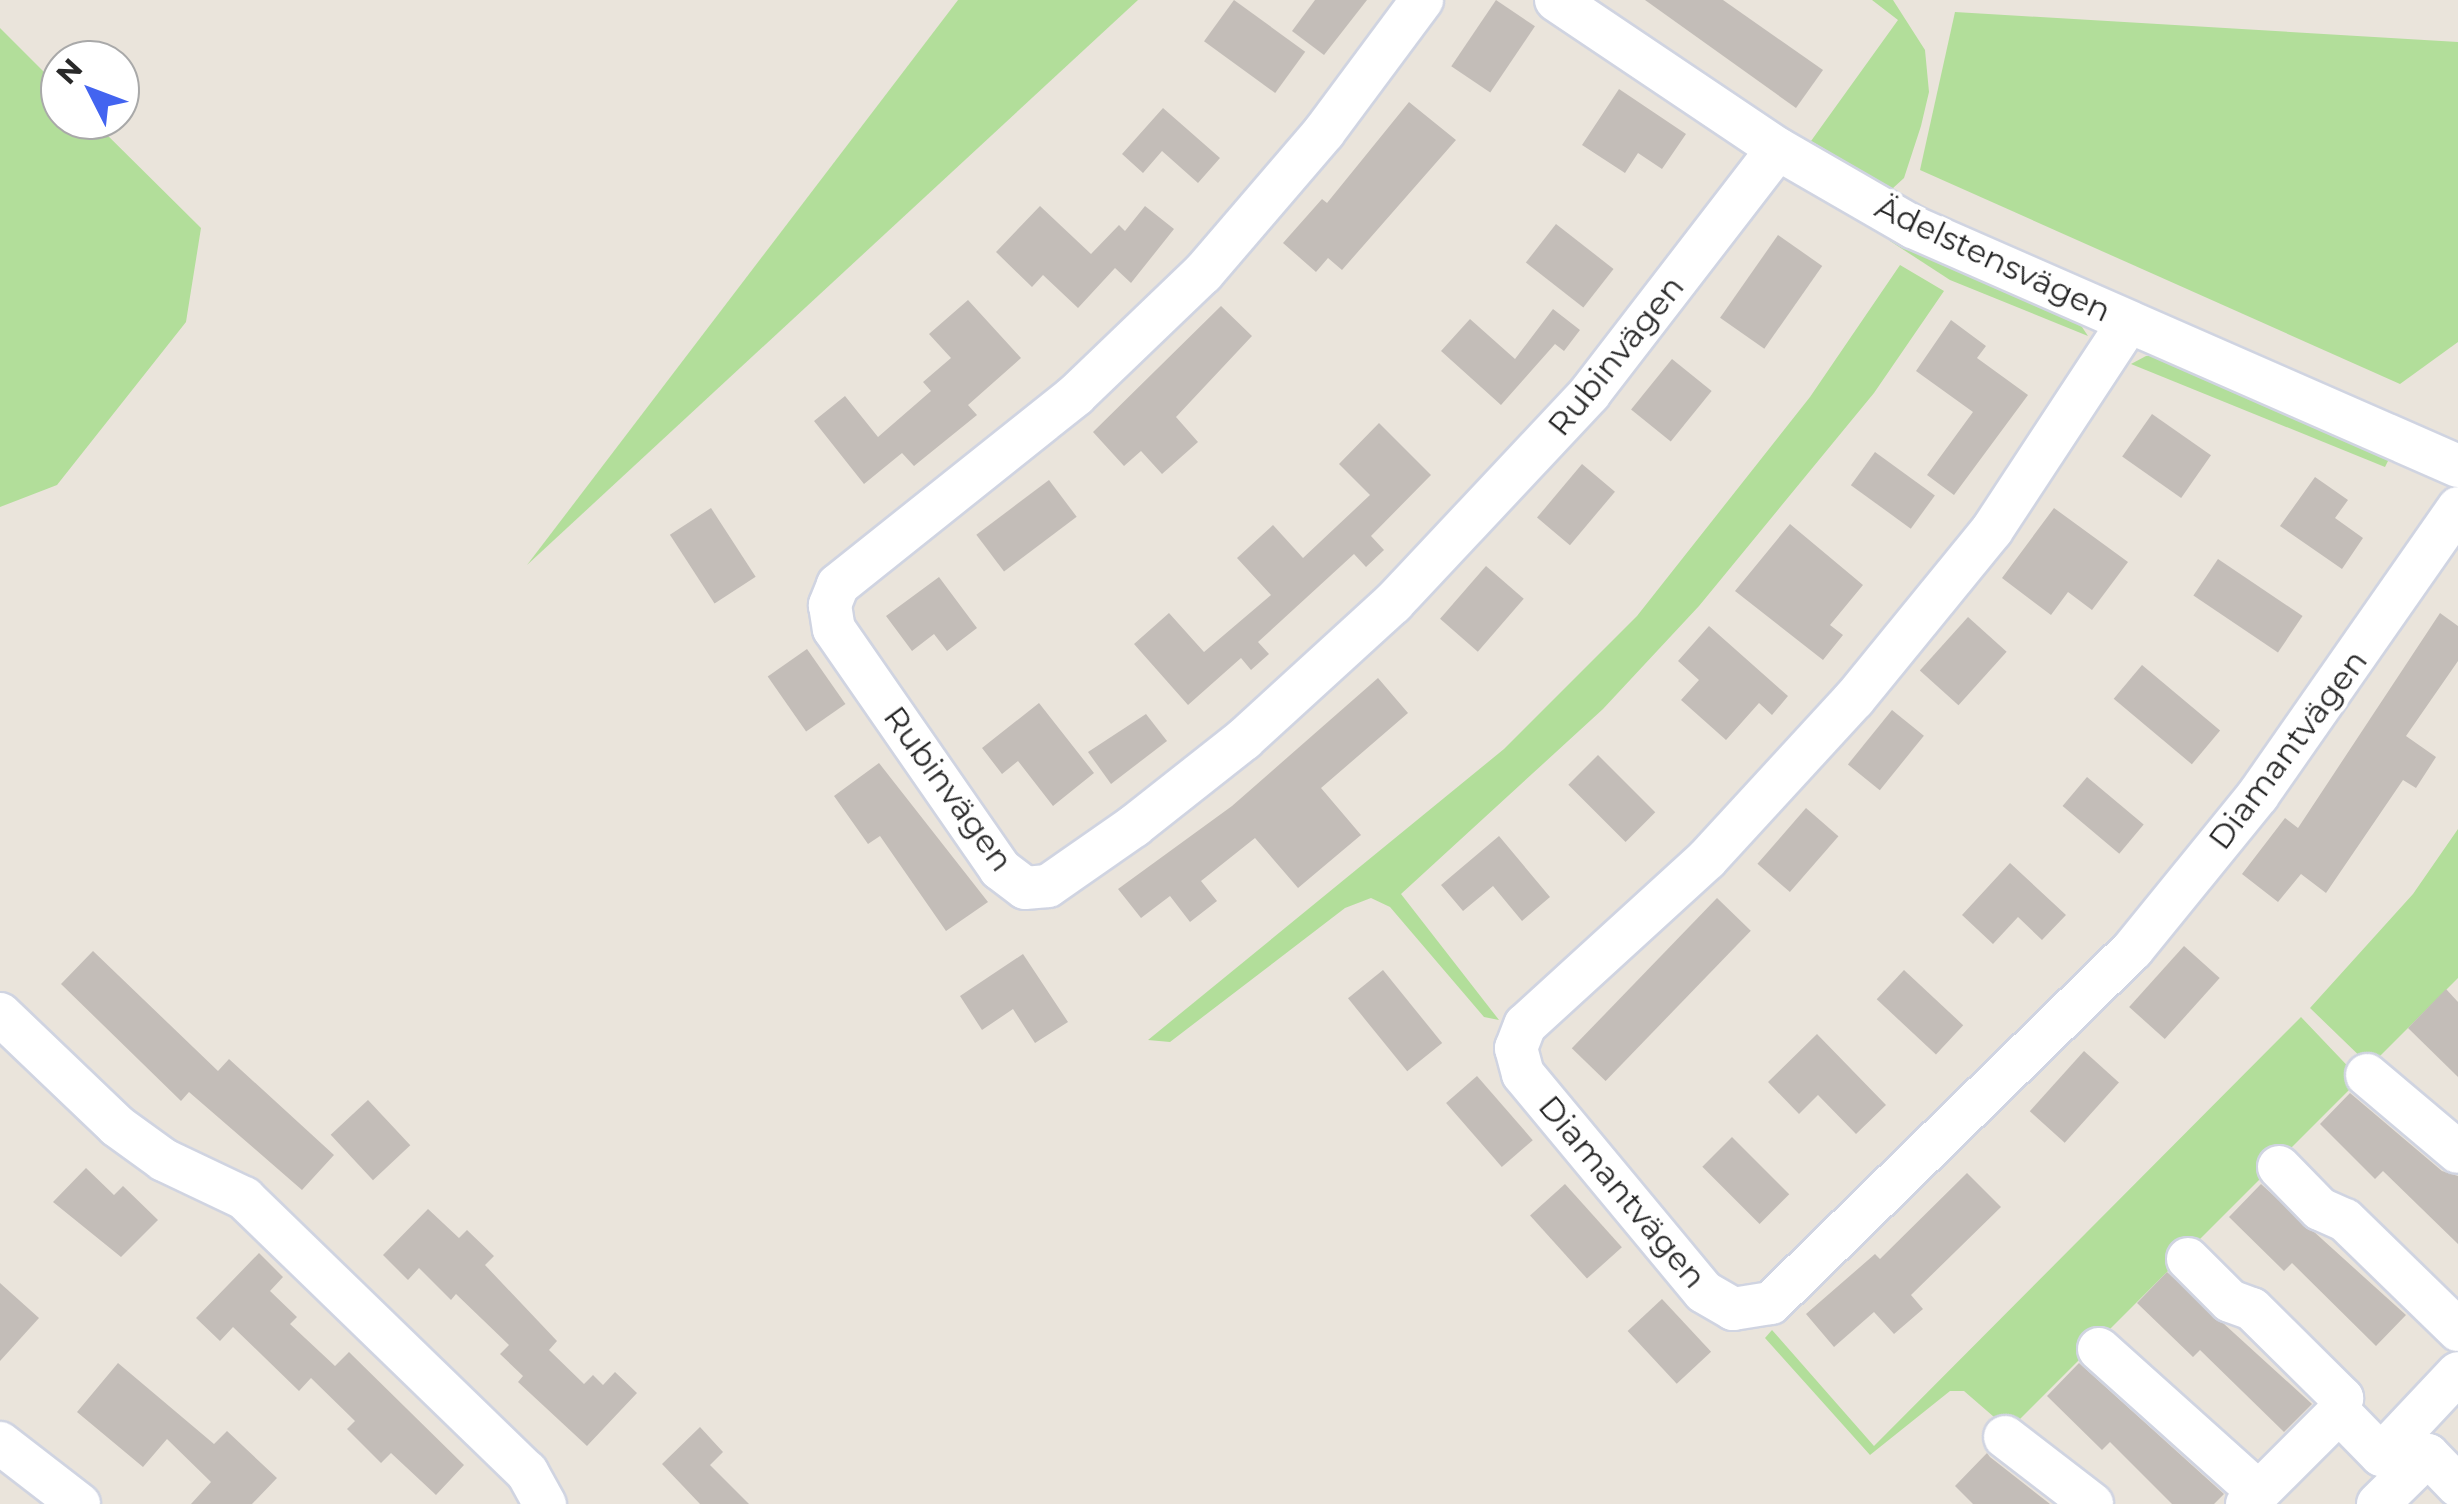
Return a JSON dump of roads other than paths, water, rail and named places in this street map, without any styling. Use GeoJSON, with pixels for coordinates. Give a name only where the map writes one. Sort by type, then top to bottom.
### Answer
{"type":"FeatureCollection","features":[{"type":"Feature","properties":{"kind":"street","name":"Rubinvägen"},"geometry":{"type":"LineString","coordinates":[[1422,0],[1324,132],[1203,273],[1076,395],[838,586],[830,605],[834,628],[1000,869],[1025,888],[1048,886],[1134,826],[1244,739],[1393,604],[1590,394],[1778,148]]}},
{"type":"Feature","properties":{"kind":"street","name":"Ädelstensvägen"},"geometry":{"type":"LineString","coordinates":[[1556,0],[1778,148],[1913,228],[2458,466]]}},
{"type":"Feature","properties":{"kind":"street","name":"Diamantvägen"},"geometry":{"type":"LineString","coordinates":[[2128,323],[1992,530],[1854,699],[1708,859],[1525,1025],[1516,1048],[1523,1074],[1704,1292],[1734,1309],[1771,1303],[1956,1129],[2132,949],[2258,795],[2458,508]]}},
{"type":"Feature","properties":{"kind":"street"},"geometry":{"type":"LineString","coordinates":[[0,1014],[117,1126],[164,1160],[244,1198],[528,1472],[545,1504]]}},
{"type":"Feature","properties":{"kind":"street"},"geometry":{"type":"LineString","coordinates":[[2367,1075],[2458,1152]]}},
{"type":"Feature","properties":{"kind":"street"},"geometry":{"type":"LineString","coordinates":[[2278,1167],[2320,1209],[2345,1220],[2458,1330]]}},
{"type":"Feature","properties":{"kind":"street"},"geometry":{"type":"LineString","coordinates":[[2098,1349],[2252,1497],[2339,1412],[2342,1398],[2252,1309],[2230,1300],[2188,1259]]}},
{"type":"Feature","properties":{"kind":"street"},"geometry":{"type":"LineString","coordinates":[[2388,1479],[2458,1373]]}},
{"type":"Feature","properties":{"kind":"street"},"geometry":{"type":"LineString","coordinates":[[2339,1412],[2388,1479]]}},
{"type":"Feature","properties":{"kind":"street"},"geometry":{"type":"LineString","coordinates":[[2005,1438],[2092,1504]]}},
{"type":"Feature","properties":{"kind":"street"},"geometry":{"type":"LineString","coordinates":[[0,1444],[80,1504]]}},
{"type":"Feature","properties":{"kind":"street"},"geometry":{"type":"LineString","coordinates":[[2388,1479],[2428,1456],[2458,1486]]}}]}
